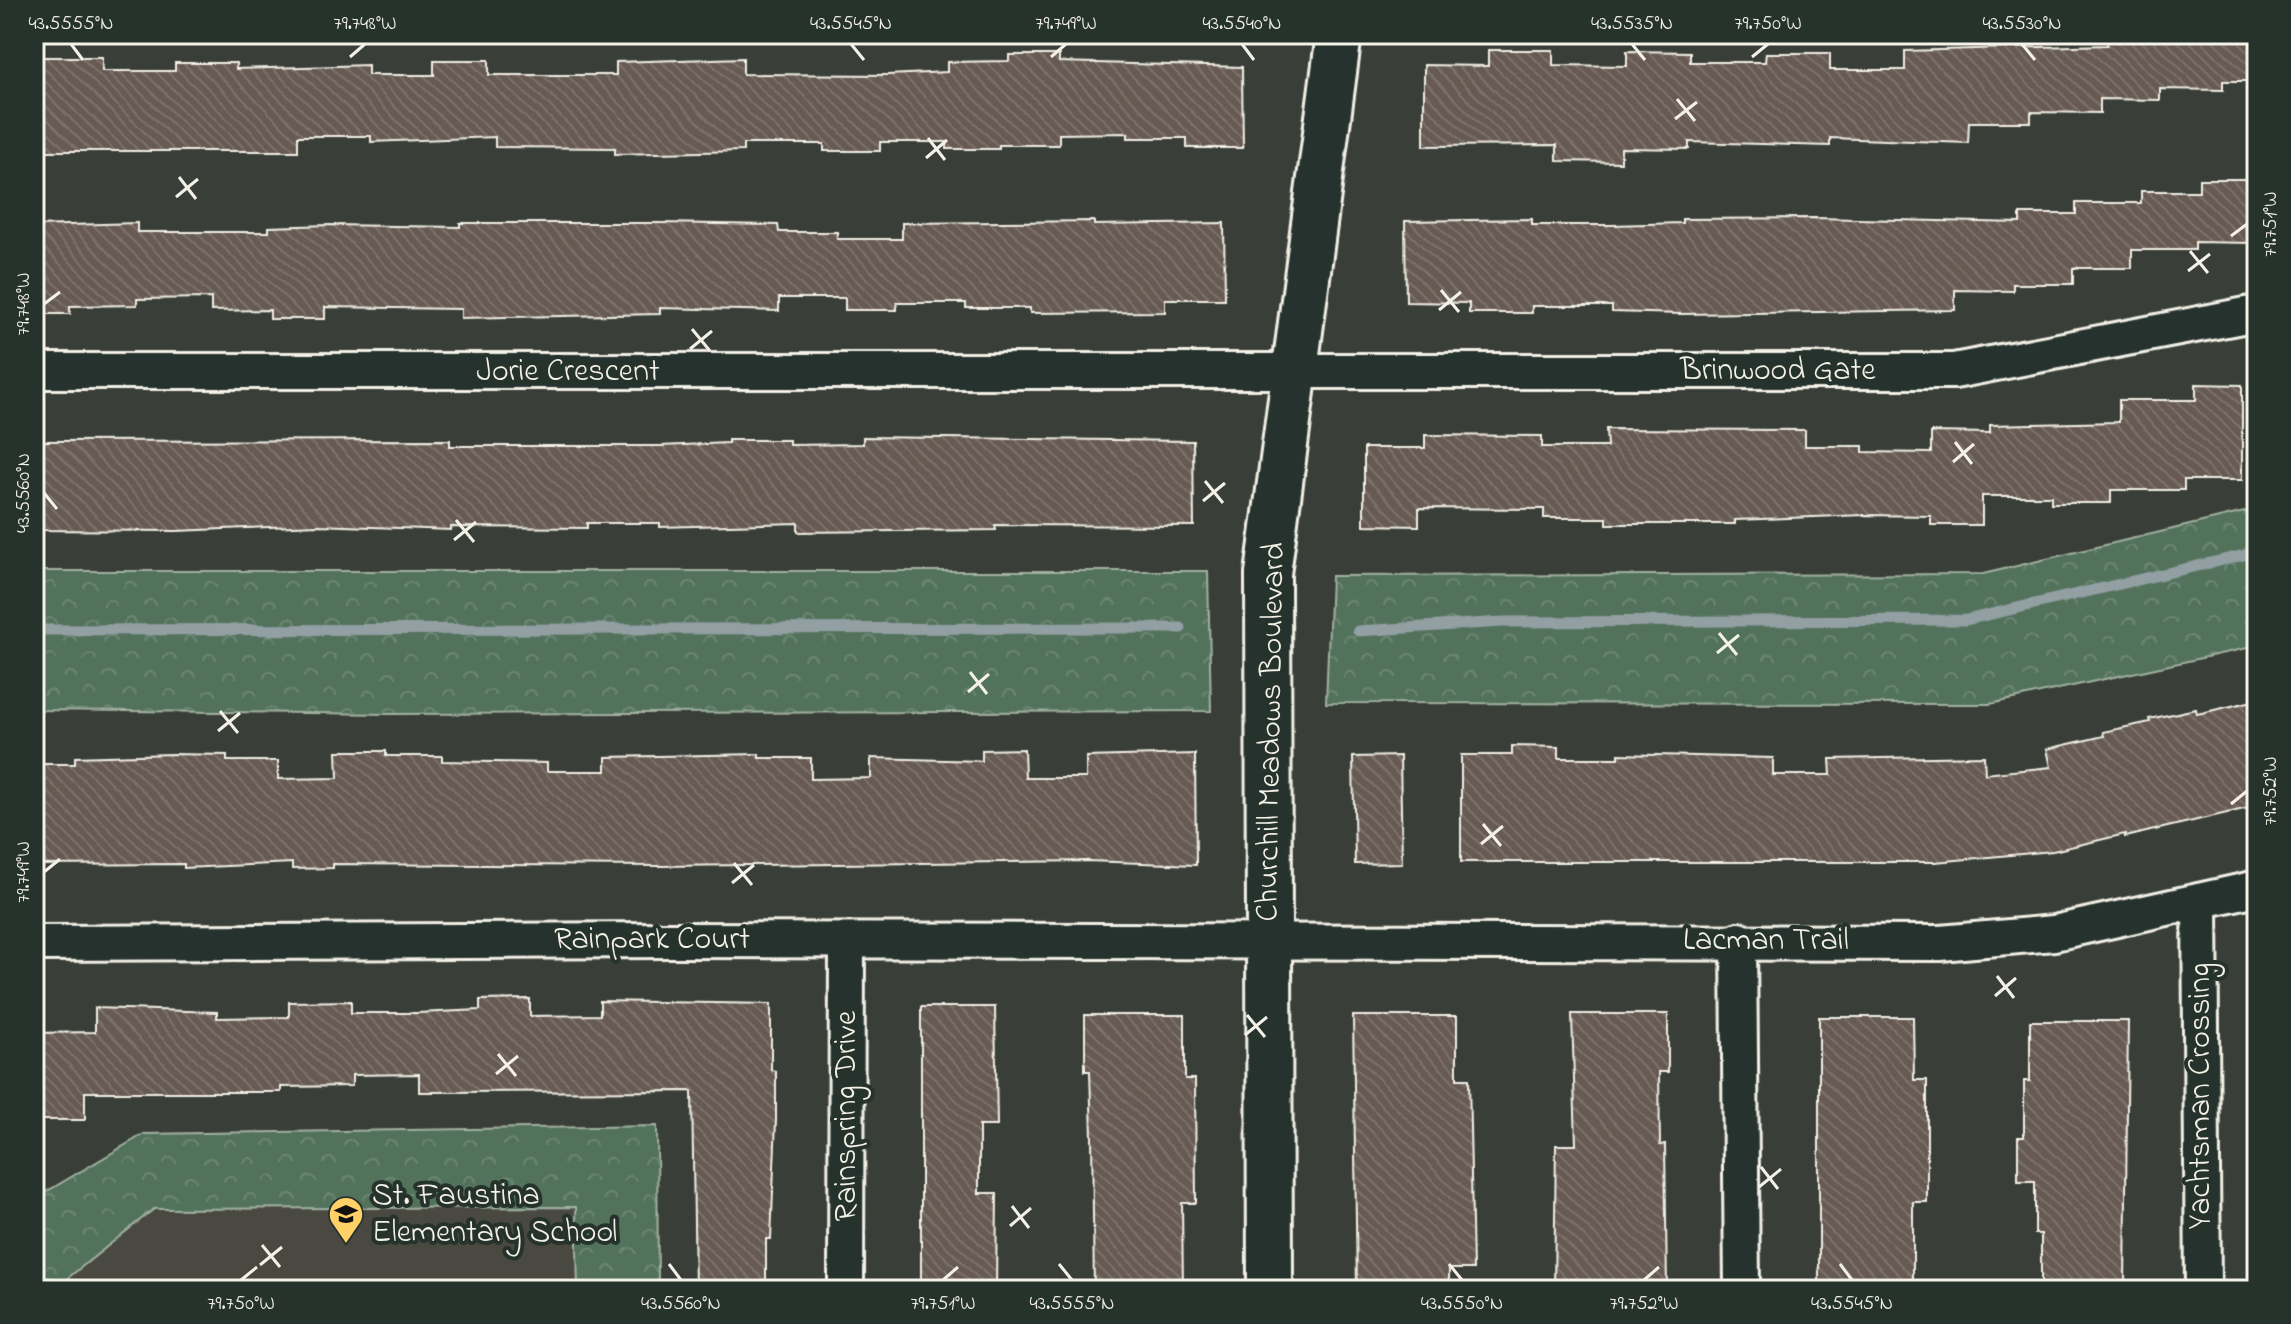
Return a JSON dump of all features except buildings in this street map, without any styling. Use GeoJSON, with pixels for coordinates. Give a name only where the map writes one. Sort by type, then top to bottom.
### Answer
{"type":"FeatureCollection","features":[{"type":"Feature","properties":{"kind":"street","name":"Churchill Meadows Boulevard"},"geometry":{"type":"LineString","coordinates":[[1270,1290],[1268,574],[1339,34]]}},
{"type":"Feature","properties":{"kind":"street","name":"Brinwood Gate"},"geometry":{"type":"LineString","coordinates":[[1294,373],[1954,371],[2257,313]]}},
{"type":"Feature","properties":{"kind":"street","name":"Jorie Crescent"},"geometry":{"type":"LineString","coordinates":[[34,371],[1294,373]]}},
{"type":"Feature","properties":{"kind":"street","name":"Lacman Trail"},"geometry":{"type":"LineString","coordinates":[[1269,942],[1739,940],[1940,943],[2054,933],[2257,888]]}},
{"type":"Feature","properties":{"kind":"street","name":"Yachtsman Crossing"},"geometry":{"type":"LineString","coordinates":[[2200,901],[2203,1290]]}},
{"type":"Feature","properties":{"kind":"street"},"geometry":{"type":"LineString","coordinates":[[1739,940],[1742,1290]]}},
{"type":"Feature","properties":{"kind":"street","name":"Rainspring Drive"},"geometry":{"type":"LineString","coordinates":[[846,1290],[847,941]]}},
{"type":"Feature","properties":{"kind":"street","name":"Rainpark Court"},"geometry":{"type":"LineString","coordinates":[[34,943],[1269,942]]}},
{"type":"Feature","properties":{"kind":"shaded area","name":"St. Faustina Elementary School"},"geometry":{"type":"Polygon","coordinates":[[[657,1126],[658,1290],[34,1290],[34,1199],[144,1134],[657,1126]]]}},
{"type":"Feature","properties":{"kind":"green space"},"geometry":{"type":"Polygon","coordinates":[[[2257,509],[2257,646],[1990,704],[1326,703],[1331,576],[1983,574],[2257,509]]]}},
{"type":"Feature","properties":{"kind":"green space"},"geometry":{"type":"Polygon","coordinates":[[[34,571],[1208,571],[1211,711],[392,714],[34,710],[34,571]]]}},
{"type":"Feature","properties":{"kind":"green space"},"geometry":{"type":"Polygon","coordinates":[[[657,1126],[658,1290],[578,1290],[576,1207],[154,1209],[64,1281],[34,1275],[34,1199],[144,1134],[657,1126]]]}},
{"type":"Feature","properties":{"kind":"waterway"},"geometry":{"type":"LineString","coordinates":[[1358,631],[1503,622],[1966,620],[2257,552]]}},
{"type":"Feature","properties":{"kind":"waterway"},"geometry":{"type":"LineString","coordinates":[[34,630],[1181,628]]}},
{"type":"Feature","properties":{"kind":"place","name":"St. Faustina Elementary School"},"geometry":{"type":"Point","coordinates":[346,1245]}}]}
